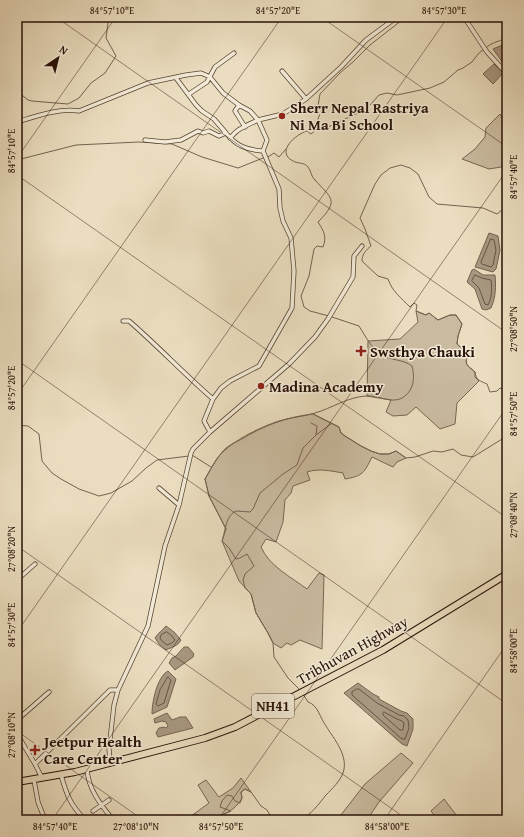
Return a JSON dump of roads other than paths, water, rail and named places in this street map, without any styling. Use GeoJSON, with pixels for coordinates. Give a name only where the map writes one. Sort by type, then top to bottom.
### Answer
{"type":"FeatureCollection","features":[{"type":"Feature","properties":{"kind":"highway","name":"Tribhuvan Highway"},"geometry":{"type":"LineString","coordinates":[[17,782],[42,779],[87,769],[204,738],[235,727],[383,650],[507,574]]}},
{"type":"Feature","properties":{"kind":"street"},"geometry":{"type":"LineString","coordinates":[[230,138],[240,129],[258,120],[282,114],[306,99],[341,67],[366,40],[397,17]]}},
{"type":"Feature","properties":{"kind":"street"},"geometry":{"type":"LineString","coordinates":[[464,17],[481,43],[507,74]]}},
{"type":"Feature","properties":{"kind":"street"},"geometry":{"type":"LineString","coordinates":[[189,94],[206,82],[215,67],[234,53]]}},
{"type":"Feature","properties":{"kind":"street"},"geometry":{"type":"LineString","coordinates":[[282,71],[306,99]]}},
{"type":"Feature","properties":{"kind":"street"},"geometry":{"type":"LineString","coordinates":[[17,122],[43,114],[70,110],[79,111],[148,83],[201,73],[210,77],[223,93],[250,111],[258,120],[267,140],[263,150],[279,188],[280,208],[283,221],[291,238],[294,271],[292,308],[259,366],[230,381],[221,388],[213,399],[204,421],[210,432]]}},
{"type":"Feature","properties":{"kind":"street"},"geometry":{"type":"LineString","coordinates":[[176,78],[196,105],[214,119],[233,142],[245,149],[263,150]]}},
{"type":"Feature","properties":{"kind":"street"},"geometry":{"type":"LineString","coordinates":[[239,105],[235,111],[245,127]]}},
{"type":"Feature","properties":{"kind":"street"},"geometry":{"type":"LineString","coordinates":[[145,140],[165,142],[181,140],[198,131],[203,133],[209,131],[219,136],[226,133]]}},
{"type":"Feature","properties":{"kind":"street"},"geometry":{"type":"LineString","coordinates":[[110,763],[109,748],[114,705],[118,690],[148,626],[165,546],[179,505],[191,453],[193,449],[210,432],[289,364],[314,337],[328,319],[353,277],[354,256],[362,246]]}},
{"type":"Feature","properties":{"kind":"street"},"geometry":{"type":"LineString","coordinates":[[123,321],[129,321],[156,344],[184,374],[213,399]]}},
{"type":"Feature","properties":{"kind":"street"},"geometry":{"type":"LineString","coordinates":[[160,488],[179,505]]}},
{"type":"Feature","properties":{"kind":"street"},"geometry":{"type":"LineString","coordinates":[[17,580],[35,564]]}},
{"type":"Feature","properties":{"kind":"street"},"geometry":{"type":"LineString","coordinates":[[35,764],[110,690],[118,690]]}},
{"type":"Feature","properties":{"kind":"street"},"geometry":{"type":"LineString","coordinates":[[17,720],[49,692]]}},
{"type":"Feature","properties":{"kind":"street"},"geometry":{"type":"LineString","coordinates":[[17,734],[42,779]]}},
{"type":"Feature","properties":{"kind":"street"},"geometry":{"type":"LineString","coordinates":[[87,769],[91,788],[101,805],[113,820]]}},
{"type":"Feature","properties":{"kind":"street"},"geometry":{"type":"LineString","coordinates":[[61,775],[67,796],[85,820]]}},
{"type":"Feature","properties":{"kind":"street"},"geometry":{"type":"LineString","coordinates":[[34,780],[38,802],[45,820]]}},
{"type":"Feature","properties":{"kind":"street"},"geometry":{"type":"LineString","coordinates":[[93,811],[109,800]]}},
{"type":"Feature","properties":{"kind":"water"},"geometry":{"type":"Polygon","coordinates":[[[507,43],[507,64],[505,66],[493,49],[507,43]]]}},
{"type":"Feature","properties":{"kind":"water"},"geometry":{"type":"Polygon","coordinates":[[[494,64],[503,73],[493,84],[483,74],[494,64]]]}},
{"type":"Feature","properties":{"kind":"water"},"geometry":{"type":"Polygon","coordinates":[[[489,233],[498,236],[500,250],[496,269],[493,272],[475,267],[489,233]]]}},
{"type":"Feature","properties":{"kind":"water"},"geometry":{"type":"Polygon","coordinates":[[[474,269],[483,275],[495,275],[494,300],[491,308],[486,310],[482,309],[475,289],[467,282],[472,270],[474,269]]]}},
{"type":"Feature","properties":{"kind":"water"},"geometry":{"type":"Polygon","coordinates":[[[166,626],[181,640],[177,645],[166,650],[155,638],[166,626]]]}},
{"type":"Feature","properties":{"kind":"water"},"geometry":{"type":"Polygon","coordinates":[[[184,647],[188,647],[194,654],[193,657],[175,670],[169,663],[172,658],[176,656],[184,647]]]}},
{"type":"Feature","properties":{"kind":"water"},"geometry":{"type":"Polygon","coordinates":[[[168,671],[176,679],[167,707],[152,714],[154,697],[158,684],[164,674],[168,671]]]}},
{"type":"Feature","properties":{"kind":"water"},"geometry":{"type":"Polygon","coordinates":[[[358,683],[379,697],[379,699],[407,713],[413,719],[413,729],[407,746],[402,744],[344,693],[358,683]]]}},
{"type":"Feature","properties":{"kind":"water"},"geometry":{"type":"Polygon","coordinates":[[[167,713],[172,720],[180,717],[186,717],[193,728],[158,737],[156,733],[159,728],[166,728],[168,726],[166,722],[162,721],[155,723],[154,719],[167,713]]]}},
{"type":"Feature","properties":{"kind":"waterway"},"geometry":{"type":"LineString","coordinates":[[17,91],[28,100],[32,101],[68,104],[79,98],[91,83],[105,73],[116,56],[106,38],[108,23],[106,17]]}},
{"type":"Feature","properties":{"kind":"waterway"},"geometry":{"type":"LineString","coordinates":[[329,316],[310,311],[304,307],[301,296],[309,276],[314,249],[317,246],[323,247],[325,240],[324,234],[318,222],[329,209],[331,200],[329,195],[314,179],[309,168],[306,165],[295,162],[288,157],[286,153],[287,148],[293,139],[307,131],[311,134],[316,130],[322,108],[318,106],[320,94],[370,45],[406,17]]}},
{"type":"Feature","properties":{"kind":"waterway"},"geometry":{"type":"LineString","coordinates":[[487,47],[507,37]]}},
{"type":"Feature","properties":{"kind":"waterway"},"geometry":{"type":"LineString","coordinates":[[317,130],[326,128],[362,111],[379,95],[387,93],[397,95],[430,88],[444,82],[458,70],[472,62],[484,49]]}},
{"type":"Feature","properties":{"kind":"waterway"},"geometry":{"type":"LineString","coordinates":[[17,160],[76,145],[139,142],[172,144],[202,157],[238,168],[263,158]]}},
{"type":"Feature","properties":{"kind":"waterway"},"geometry":{"type":"LineString","coordinates":[[268,157],[274,153],[279,157],[286,149]]}},
{"type":"Feature","properties":{"kind":"waterway"},"geometry":{"type":"LineString","coordinates":[[507,206],[497,214],[483,208],[437,204],[429,197],[418,174],[410,168],[401,165],[390,168],[381,175],[375,184],[360,218],[371,246],[365,252],[362,261],[378,276],[388,279],[394,291],[410,307],[414,303],[417,305],[416,311],[426,315],[429,313],[438,320],[450,315],[456,315],[462,324],[457,344],[468,354],[466,363],[475,372],[476,377],[487,384],[490,392],[497,391],[500,388],[503,389],[507,399]]}},
{"type":"Feature","properties":{"kind":"waterway"},"geometry":{"type":"LineString","coordinates":[[226,529],[209,496],[205,479],[221,454],[244,436],[279,421],[315,413],[346,400],[366,396],[398,400],[409,392],[413,384],[412,366],[405,362],[386,357],[378,352],[369,342],[359,326],[332,317]]}},
{"type":"Feature","properties":{"kind":"waterway"},"geometry":{"type":"LineString","coordinates":[[313,414],[339,427],[341,433],[371,451],[380,454],[389,454],[396,451],[406,458],[415,457],[433,451],[442,452],[453,449],[461,455],[473,457],[507,436]]}},
{"type":"Feature","properties":{"kind":"waterway"},"geometry":{"type":"LineString","coordinates":[[300,690],[288,678],[274,657],[273,643],[256,613],[251,594],[245,588],[243,580],[245,574],[254,566],[247,554],[236,559],[229,548],[222,541],[230,515],[237,511],[250,512],[253,509],[260,493],[283,474],[297,465],[303,448],[316,435],[317,426],[311,423]]}},
{"type":"Feature","properties":{"kind":"waterway"},"geometry":{"type":"LineString","coordinates":[[316,435],[331,424]]}},
{"type":"Feature","properties":{"kind":"waterway"},"geometry":{"type":"LineString","coordinates":[[17,425],[28,426],[39,434],[42,461],[52,473],[79,489],[99,496],[111,493],[132,481],[157,460],[189,456]]}},
{"type":"Feature","properties":{"kind":"waterway"},"geometry":{"type":"LineString","coordinates":[[192,455],[211,467]]}},
{"type":"Feature","properties":{"kind":"waterway"},"geometry":{"type":"LineString","coordinates":[[300,820],[311,812],[336,785],[342,776],[344,767],[344,760],[340,748],[317,709],[308,702],[303,694]]}},
{"type":"Feature","properties":{"kind":"waterway"},"geometry":{"type":"LineString","coordinates":[[187,820],[188,817],[194,814],[213,817],[231,811],[220,807],[222,801],[227,795],[232,796],[235,801],[240,803],[242,798],[241,792],[245,789],[251,792],[261,806],[277,820]]}},
{"type":"Feature","properties":{"kind":"place","name":"Sherr Nepal Rastriya Ni Ma Bi School"},"geometry":{"type":"Point","coordinates":[282,116]}},
{"type":"Feature","properties":{"kind":"place","name":"Swsthya Chauki"},"geometry":{"type":"Point","coordinates":[361,351]}},
{"type":"Feature","properties":{"kind":"place","name":"Madina Academy"},"geometry":{"type":"Point","coordinates":[261,386]}},
{"type":"Feature","properties":{"kind":"place","name":"Jeetpur Health Care Center"},"geometry":{"type":"Point","coordinates":[35,750]}}]}
